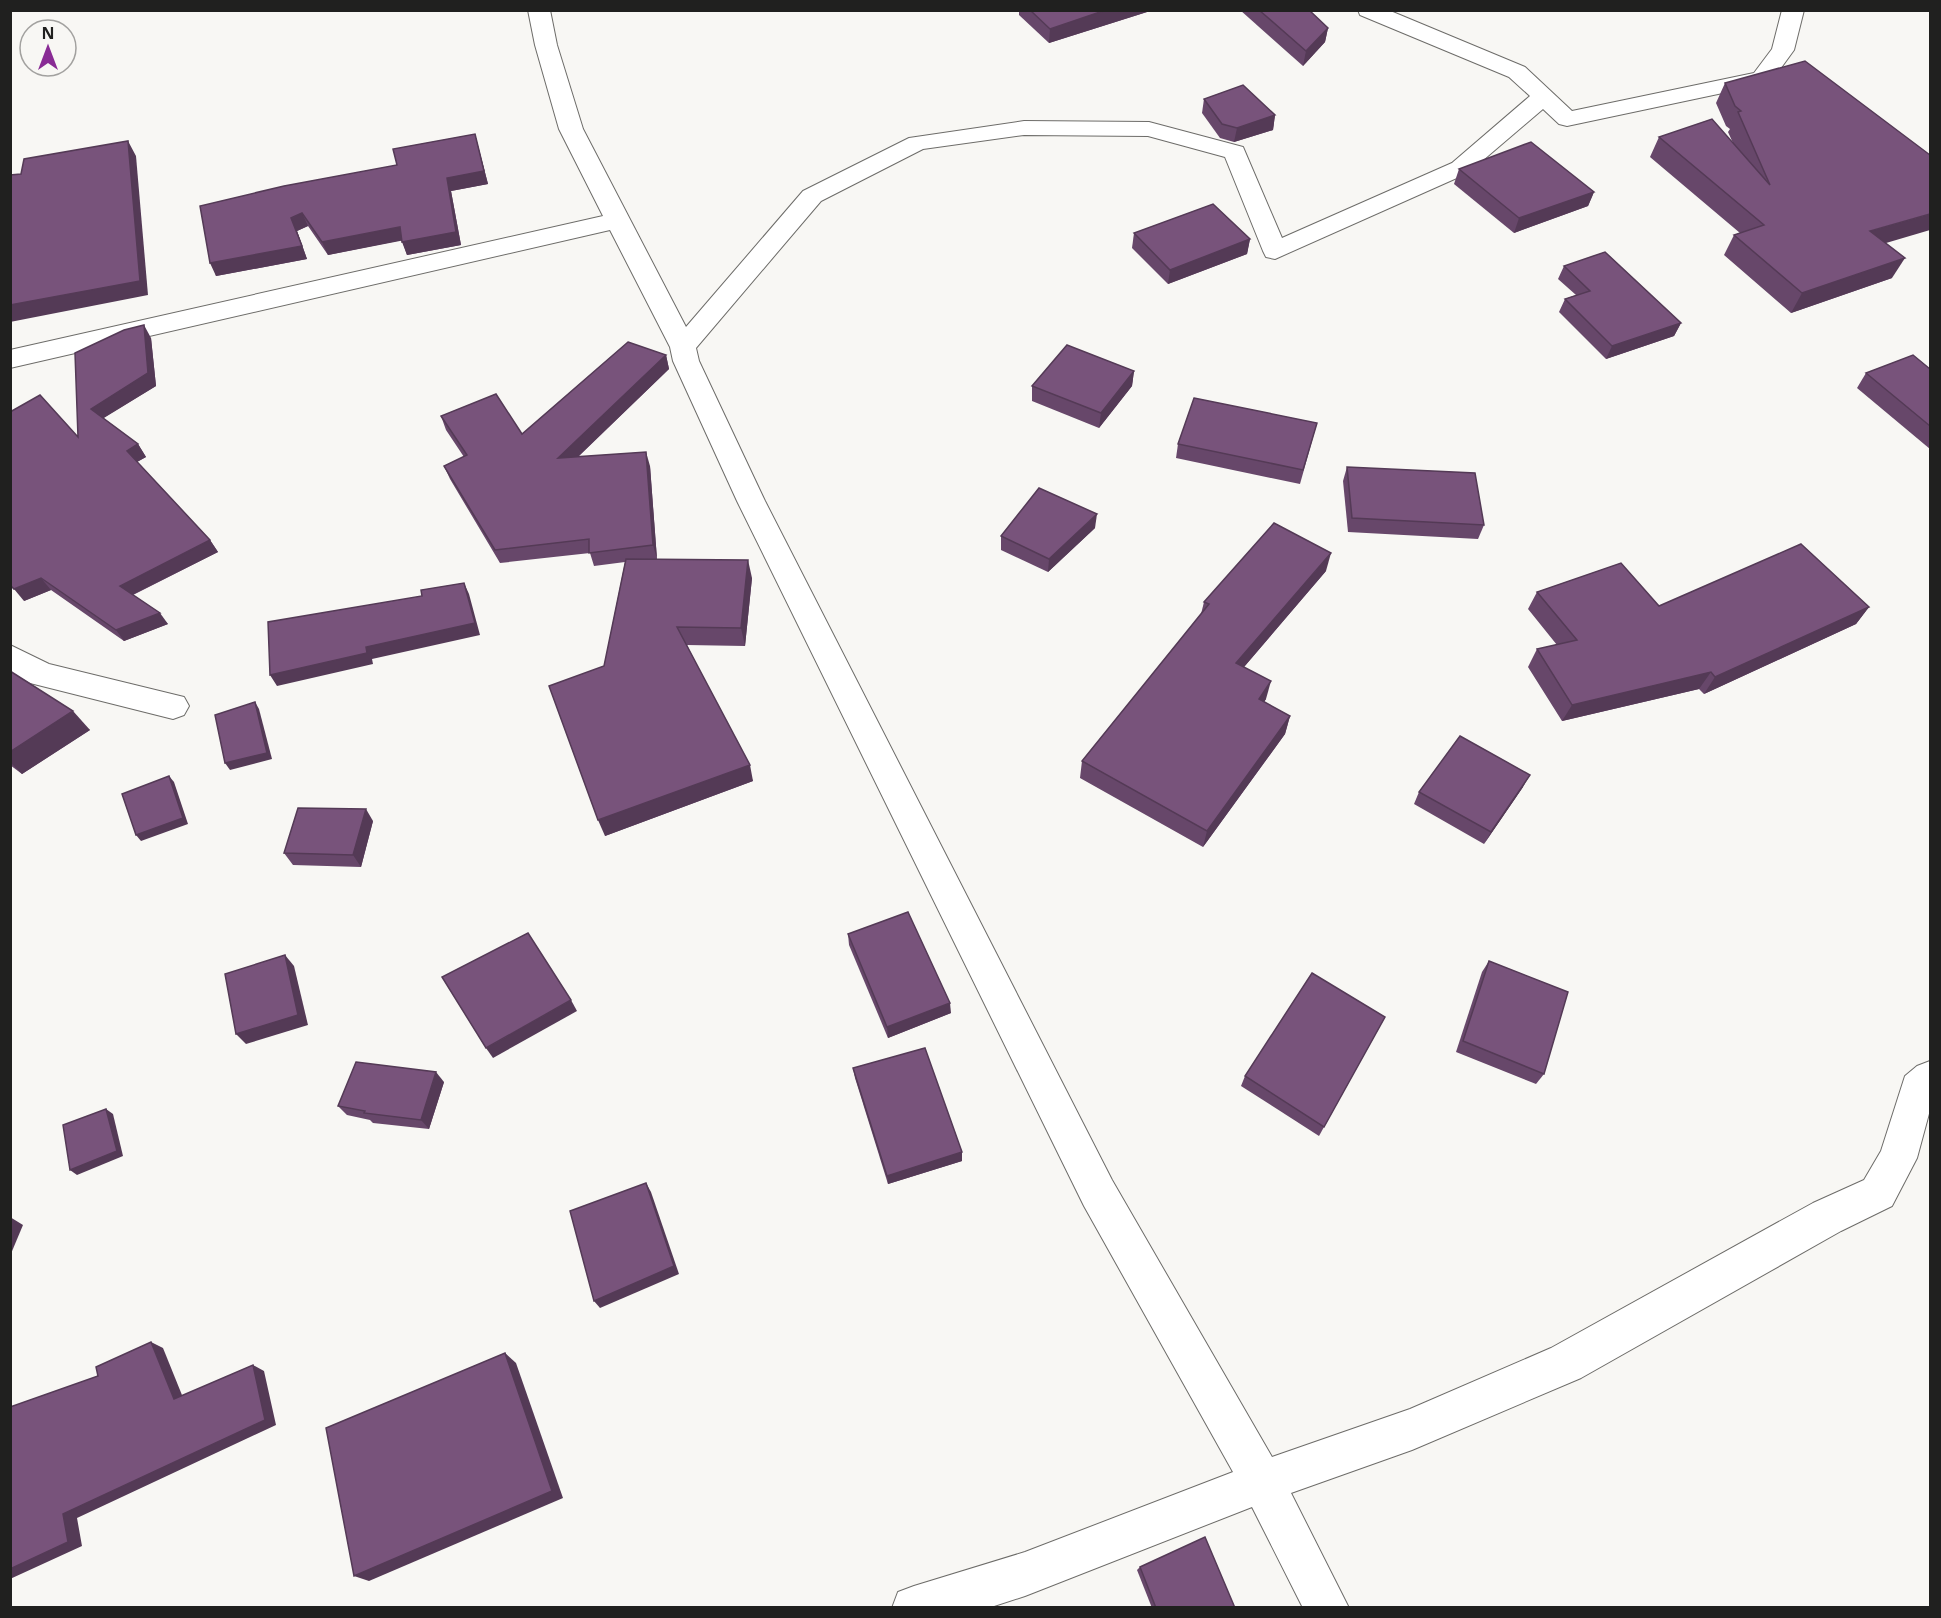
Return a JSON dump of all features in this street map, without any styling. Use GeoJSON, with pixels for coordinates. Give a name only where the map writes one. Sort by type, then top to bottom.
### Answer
{"type":"FeatureCollection","features":[{"type":"Feature","properties":{"kind":"street"},"geometry":{"type":"LineString","coordinates":[[539,10],[546,45],[571,129],[683,346],[686,361],[751,501],[1088,1172],[1262,1482],[1327,1608]]}},
{"type":"Feature","properties":{"kind":"street"},"geometry":{"type":"LineString","coordinates":[[1368,10],[1517,72],[1567,119],[1762,78],[1783,50],[1792,10]]}},
{"type":"Feature","properties":{"kind":"street"},"geometry":{"type":"LineString","coordinates":[[683,346],[812,196],[917,143],[1024,128],[1149,129],[1235,152],[1275,251],[1460,168],[1543,97]]}},
{"type":"Feature","properties":{"kind":"street"},"geometry":{"type":"LineString","coordinates":[[10,359],[619,220]]}},
{"type":"Feature","properties":{"kind":"street"},"geometry":{"type":"LineString","coordinates":[[10,657],[41,674],[173,705]]}},
{"type":"Feature","properties":{"kind":"street"},"geometry":{"type":"LineString","coordinates":[[914,1608],[1025,1574],[1262,1482],[1412,1429],[1566,1363],[1827,1217],[1878,1193],[1898,1158],[1918,1088],[1930,1078]]}},
{"type":"Feature","properties":{"kind":"building"},"geometry":{"type":"Polygon","coordinates":[[[1030,10],[1106,10],[1050,29],[1030,10]]]}},
{"type":"Feature","properties":{"kind":"building"},"geometry":{"type":"Polygon","coordinates":[[[1259,10],[1309,10],[1328,28],[1306,51],[1259,10]]]}},
{"type":"Feature","properties":{"kind":"building"},"geometry":{"type":"Polygon","coordinates":[[[1805,61],[1930,155],[1930,214],[1870,231],[1905,258],[1802,293],[1734,235],[1764,225],[1659,137],[1712,119],[1770,185],[1738,112],[1741,111],[1735,106],[1725,83],[1805,61]]]}},
{"type":"Feature","properties":{"kind":"building"},"geometry":{"type":"Polygon","coordinates":[[[1243,85],[1275,115],[1237,128],[1222,124],[1204,99],[1243,85]]]}},
{"type":"Feature","properties":{"kind":"building"},"geometry":{"type":"Polygon","coordinates":[[[475,134],[484,171],[447,178],[456,232],[402,242],[400,227],[322,242],[302,213],[291,218],[302,246],[210,263],[200,206],[284,186],[397,165],[393,149],[475,134]]]}},
{"type":"Feature","properties":{"kind":"building"},"geometry":{"type":"Polygon","coordinates":[[[128,141],[140,281],[10,305],[10,175],[21,174],[24,159],[128,141]]]}},
{"type":"Feature","properties":{"kind":"building"},"geometry":{"type":"Polygon","coordinates":[[[1531,142],[1594,192],[1519,218],[1459,169],[1531,142]]]}},
{"type":"Feature","properties":{"kind":"building"},"geometry":{"type":"Polygon","coordinates":[[[1213,204],[1250,239],[1170,270],[1134,233],[1213,204]]]}},
{"type":"Feature","properties":{"kind":"building"},"geometry":{"type":"Polygon","coordinates":[[[1605,252],[1681,323],[1612,346],[1565,299],[1590,291],[1564,266],[1605,252]]]}},
{"type":"Feature","properties":{"kind":"building"},"geometry":{"type":"Polygon","coordinates":[[[144,325],[148,373],[91,409],[138,444],[127,451],[210,540],[120,586],[160,613],[116,630],[41,578],[14,589],[10,585],[10,412],[40,395],[78,437],[75,353],[124,330],[144,325]]]}},
{"type":"Feature","properties":{"kind":"building"},"geometry":{"type":"Polygon","coordinates":[[[628,342],[666,355],[558,458],[646,452],[653,545],[589,553],[589,539],[495,550],[444,466],[467,455],[441,416],[496,394],[522,434],[628,342]]]}},
{"type":"Feature","properties":{"kind":"building"},"geometry":{"type":"Polygon","coordinates":[[[1067,345],[1134,371],[1101,413],[1032,386],[1067,345]]]}},
{"type":"Feature","properties":{"kind":"building"},"geometry":{"type":"Polygon","coordinates":[[[1913,355],[1930,369],[1930,426],[1866,373],[1913,355]]]}},
{"type":"Feature","properties":{"kind":"building"},"geometry":{"type":"Polygon","coordinates":[[[1194,398],[1317,423],[1303,470],[1178,444],[1194,398]]]}},
{"type":"Feature","properties":{"kind":"building"},"geometry":{"type":"Polygon","coordinates":[[[1347,467],[1475,473],[1484,525],[1352,518],[1347,467]]]}},
{"type":"Feature","properties":{"kind":"building"},"geometry":{"type":"Polygon","coordinates":[[[1039,488],[1097,514],[1049,559],[1001,536],[1039,488]]]}},
{"type":"Feature","properties":{"kind":"building"},"geometry":{"type":"Polygon","coordinates":[[[1274,523],[1331,553],[1236,663],[1271,681],[1259,699],[1290,716],[1207,831],[1082,761],[1209,604],[1204,602],[1274,523]]]}},
{"type":"Feature","properties":{"kind":"building"},"geometry":{"type":"Polygon","coordinates":[[[1801,544],[1869,607],[1715,677],[1711,672],[1572,705],[1537,649],[1577,640],[1537,592],[1621,563],[1659,606],[1801,544]]]}},
{"type":"Feature","properties":{"kind":"building"},"geometry":{"type":"Polygon","coordinates":[[[626,559],[748,560],[741,628],[677,627],[750,765],[598,820],[549,686],[604,666],[626,559]]]}},
{"type":"Feature","properties":{"kind":"building"},"geometry":{"type":"Polygon","coordinates":[[[464,583],[475,623],[366,647],[367,653],[270,675],[268,622],[422,596],[421,590],[464,583]]]}},
{"type":"Feature","properties":{"kind":"building"},"geometry":{"type":"Polygon","coordinates":[[[10,671],[73,711],[10,752],[10,671]]]}},
{"type":"Feature","properties":{"kind":"building"},"geometry":{"type":"Polygon","coordinates":[[[255,702],[267,753],[225,763],[215,715],[255,702]]]}},
{"type":"Feature","properties":{"kind":"building"},"geometry":{"type":"Polygon","coordinates":[[[1460,736],[1530,775],[1491,832],[1419,792],[1460,736]]]}},
{"type":"Feature","properties":{"kind":"building"},"geometry":{"type":"Polygon","coordinates":[[[169,776],[183,818],[136,835],[122,794],[169,776]]]}},
{"type":"Feature","properties":{"kind":"building"},"geometry":{"type":"Polygon","coordinates":[[[298,808],[366,809],[353,855],[284,853],[298,808]]]}},
{"type":"Feature","properties":{"kind":"building"},"geometry":{"type":"Polygon","coordinates":[[[908,912],[950,1003],[887,1027],[848,934],[908,912]]]}},
{"type":"Feature","properties":{"kind":"building"},"geometry":{"type":"Polygon","coordinates":[[[528,933],[571,1000],[486,1048],[442,977],[528,933]]]}},
{"type":"Feature","properties":{"kind":"building"},"geometry":{"type":"Polygon","coordinates":[[[285,955],[298,1015],[236,1034],[225,974],[285,955]]]}},
{"type":"Feature","properties":{"kind":"building"},"geometry":{"type":"Polygon","coordinates":[[[1489,961],[1568,992],[1544,1074],[1463,1041],[1489,961]]]}},
{"type":"Feature","properties":{"kind":"building"},"geometry":{"type":"Polygon","coordinates":[[[1312,973],[1385,1017],[1324,1127],[1245,1076],[1312,973]]]}},
{"type":"Feature","properties":{"kind":"building"},"geometry":{"type":"Polygon","coordinates":[[[925,1048],[962,1152],[887,1176],[853,1068],[925,1048]]]}},
{"type":"Feature","properties":{"kind":"building"},"geometry":{"type":"Polygon","coordinates":[[[356,1062],[436,1072],[421,1120],[364,1113],[365,1111],[338,1106],[356,1062]]]}},
{"type":"Feature","properties":{"kind":"building"},"geometry":{"type":"Polygon","coordinates":[[[106,1109],[117,1151],[70,1170],[63,1125],[106,1109]]]}},
{"type":"Feature","properties":{"kind":"building"},"geometry":{"type":"Polygon","coordinates":[[[646,1183],[674,1266],[594,1301],[570,1211],[646,1183]]]}},
{"type":"Feature","properties":{"kind":"building"},"geometry":{"type":"Polygon","coordinates":[[[151,1342],[174,1399],[253,1365],[265,1420],[63,1514],[68,1542],[10,1569],[10,1407],[98,1376],[96,1367],[151,1342]]]}},
{"type":"Feature","properties":{"kind":"building"},"geometry":{"type":"Polygon","coordinates":[[[505,1353],[552,1491],[354,1576],[326,1428],[505,1353]]]}},
{"type":"Feature","properties":{"kind":"building"},"geometry":{"type":"Polygon","coordinates":[[[1205,1537],[1235,1608],[1156,1608],[1140,1567],[1205,1537]]]}}]}
